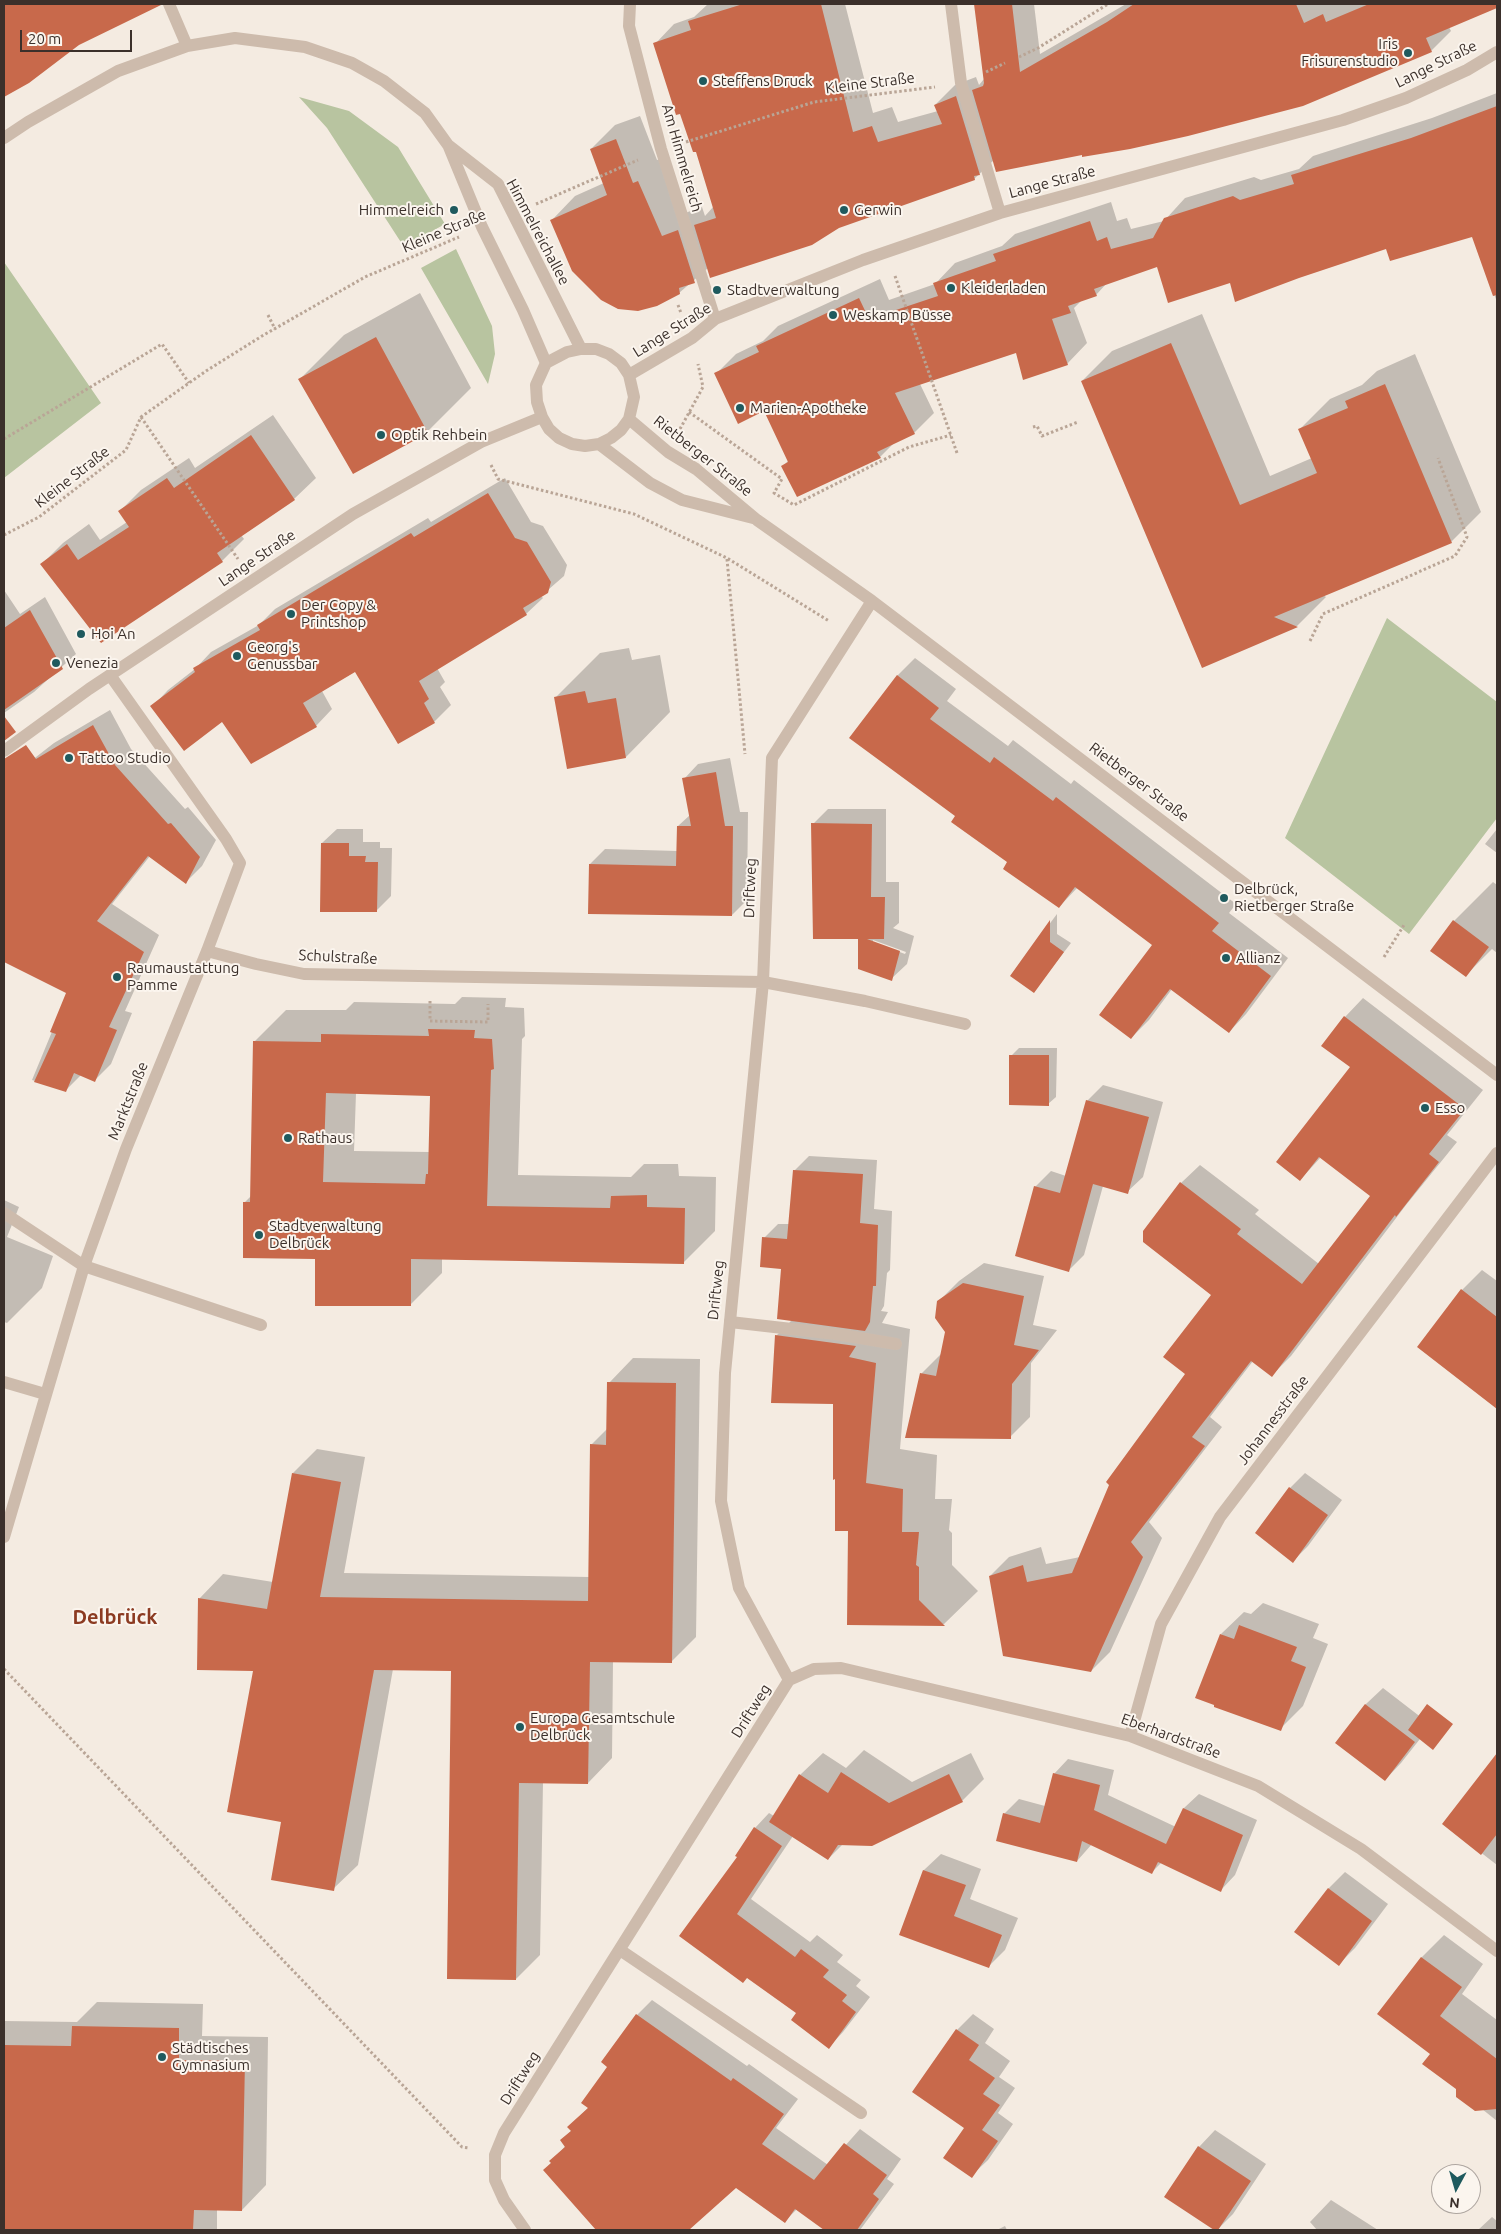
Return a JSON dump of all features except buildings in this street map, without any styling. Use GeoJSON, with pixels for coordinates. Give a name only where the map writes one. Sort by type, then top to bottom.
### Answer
{"type":"FeatureCollection","features":[{"type":"Feature","properties":{"kind":"street"},"geometry":{"type":"LineString","coordinates":[[170,4],[187,46]]}},
{"type":"Feature","properties":{"kind":"street","name":"Am Himmelreich"},"geometry":{"type":"LineString","coordinates":[[630,4],[629,26],[661,149],[715,319]]}},
{"type":"Feature","properties":{"kind":"street"},"geometry":{"type":"LineString","coordinates":[[951,4],[961,83],[1000,213]]}},
{"type":"Feature","properties":{"kind":"street","name":"Himmelreichallee"},"geometry":{"type":"LineString","coordinates":[[4,138],[28,122],[118,71],[187,46],[235,38],[305,47],[352,63],[384,81],[425,113],[448,145],[482,227],[524,310],[546,363]]}},
{"type":"Feature","properties":{"kind":"street","name":"Lange Straße"},"geometry":{"type":"LineString","coordinates":[[629,375],[692,338],[715,319],[887,252],[1000,213],[1343,120],[1406,98],[1467,70],[1497,52]]}},
{"type":"Feature","properties":{"kind":"street","name":"Himmelreichallee"},"geometry":{"type":"LineString","coordinates":[[448,145],[498,184],[581,349]]}},
{"type":"Feature","properties":{"kind":"street","name":"Lange Straße"},"geometry":{"type":"LineString","coordinates":[[546,363],[567,352],[581,349],[596,349],[610,354],[621,363],[629,375],[634,397],[629,419]]}},
{"type":"Feature","properties":{"kind":"street"},"geometry":{"type":"LineString","coordinates":[[546,363],[536,385],[537,402],[542,417],[559,438],[572,444],[585,446],[598,444],[622,430],[629,419]]}},
{"type":"Feature","properties":{"kind":"street","name":"Lange Straße"},"geometry":{"type":"LineString","coordinates":[[4,751],[110,675],[353,514],[481,442],[542,417]]}},
{"type":"Feature","properties":{"kind":"street","name":"Rietberger Straße"},"geometry":{"type":"LineString","coordinates":[[629,419],[668,452],[696,468],[757,520],[872,601],[1497,1075]]}},
{"type":"Feature","properties":{"kind":"street","name":"Rietberger Straße"},"geometry":{"type":"LineString","coordinates":[[598,444],[650,483],[682,500],[757,520]]}},
{"type":"Feature","properties":{"kind":"street"},"geometry":{"type":"LineString","coordinates":[[772,758],[872,601]]}},
{"type":"Feature","properties":{"kind":"street"},"geometry":{"type":"LineString","coordinates":[[110,675],[226,839],[240,863],[207,951]]}},
{"type":"Feature","properties":{"kind":"street","name":"Driftweg"},"geometry":{"type":"LineString","coordinates":[[525,2230],[504,2200],[495,2180],[495,2155],[504,2134],[789,1680],[738,1588],[721,1501],[725,1373],[763,982],[772,758]]}},
{"type":"Feature","properties":{"kind":"street","name":"Schulstraße"},"geometry":{"type":"LineString","coordinates":[[207,951],[304,974],[763,982],[865,1001],[965,1024]]}},
{"type":"Feature","properties":{"kind":"street","name":"Marktstraße"},"geometry":{"type":"LineString","coordinates":[[4,1538],[84,1266],[126,1149],[207,951]]}},
{"type":"Feature","properties":{"kind":"street","name":"Johannesstraße"},"geometry":{"type":"LineString","coordinates":[[1130,1736],[1161,1624],[1220,1517],[1497,1153]]}},
{"type":"Feature","properties":{"kind":"street"},"geometry":{"type":"LineString","coordinates":[[4,1213],[84,1266],[261,1325]]}},
{"type":"Feature","properties":{"kind":"street"},"geometry":{"type":"LineString","coordinates":[[730,1322],[836,1334],[896,1344]]}},
{"type":"Feature","properties":{"kind":"street"},"geometry":{"type":"LineString","coordinates":[[4,1382],[45,1394]]}},
{"type":"Feature","properties":{"kind":"street","name":"Eberhardstraße"},"geometry":{"type":"LineString","coordinates":[[789,1680],[814,1669],[841,1668],[1130,1736],[1258,1786],[1361,1849],[1497,1951]]}},
{"type":"Feature","properties":{"kind":"street"},"geometry":{"type":"LineString","coordinates":[[620,1950],[861,2113]]}},
{"type":"Feature","properties":{"kind":"path"},"geometry":{"type":"LineString","coordinates":[[1018,57],[1038,48],[1108,4]]}},
{"type":"Feature","properties":{"kind":"path","name":"Kleine Straße"},"geometry":{"type":"LineString","coordinates":[[512,214],[661,149],[814,102],[961,83]]}},
{"type":"Feature","properties":{"kind":"path","name":"Kleine Straße"},"geometry":{"type":"LineString","coordinates":[[4,535],[39,517],[126,450],[142,417],[189,383],[275,329],[365,277],[482,227]]}},
{"type":"Feature","properties":{"kind":"path"},"geometry":{"type":"LineString","coordinates":[[887,252],[957,453]]}},
{"type":"Feature","properties":{"kind":"path"},"geometry":{"type":"LineString","coordinates":[[668,452],[703,387],[692,338],[678,305]]}},
{"type":"Feature","properties":{"kind":"path"},"geometry":{"type":"LineString","coordinates":[[268,315],[275,329]]}},
{"type":"Feature","properties":{"kind":"path"},"geometry":{"type":"LineString","coordinates":[[4,439],[162,344],[189,383]]}},
{"type":"Feature","properties":{"kind":"path"},"geometry":{"type":"LineString","coordinates":[[689,412],[782,479],[774,492],[794,505],[909,448],[951,435]]}},
{"type":"Feature","properties":{"kind":"path"},"geometry":{"type":"LineString","coordinates":[[142,417],[252,581]]}},
{"type":"Feature","properties":{"kind":"path"},"geometry":{"type":"LineString","coordinates":[[1033,426],[1037,426],[1042,436],[1078,422]]}},
{"type":"Feature","properties":{"kind":"path"},"geometry":{"type":"LineString","coordinates":[[481,442],[498,478],[634,514],[727,558],[851,634]]}},
{"type":"Feature","properties":{"kind":"path"},"geometry":{"type":"LineString","coordinates":[[1310,641],[1323,614],[1455,556],[1468,537],[1438,458]]}},
{"type":"Feature","properties":{"kind":"path"},"geometry":{"type":"LineString","coordinates":[[727,558],[745,757],[772,758]]}},
{"type":"Feature","properties":{"kind":"path"},"geometry":{"type":"LineString","coordinates":[[1371,979],[1404,925]]}},
{"type":"Feature","properties":{"kind":"path"},"geometry":{"type":"LineString","coordinates":[[430,1021],[488,1022]]}},
{"type":"Feature","properties":{"kind":"path"},"geometry":{"type":"LineString","coordinates":[[4,1669],[462,2147],[495,2155]]}},
{"type":"Feature","properties":{"kind":"green space"},"geometry":{"type":"Polygon","coordinates":[[[299,97],[349,111],[398,147],[445,224],[404,247],[327,128],[299,97]]]}},
{"type":"Feature","properties":{"kind":"green space"},"geometry":{"type":"Polygon","coordinates":[[[456,249],[492,326],[495,354],[488,384],[421,268],[456,249]]]}},
{"type":"Feature","properties":{"kind":"green space"},"geometry":{"type":"Polygon","coordinates":[[[4,262],[101,403],[4,478],[4,262]]]}},
{"type":"Feature","properties":{"kind":"green space"},"geometry":{"type":"Polygon","coordinates":[[[1387,618],[1497,702],[1497,818],[1409,934],[1285,838],[1387,618]]]}},
{"type":"Feature","properties":{"kind":"place","name":"Iris Frisurenstudio"},"geometry":{"type":"Point","coordinates":[1408,53]}},
{"type":"Feature","properties":{"kind":"place","name":"Steffens Druck"},"geometry":{"type":"Point","coordinates":[703,81]}},
{"type":"Feature","properties":{"kind":"place","name":"Himmelreich"},"geometry":{"type":"Point","coordinates":[454,210]}},
{"type":"Feature","properties":{"kind":"place","name":"Gerwin"},"geometry":{"type":"Point","coordinates":[844,210]}},
{"type":"Feature","properties":{"kind":"place","name":"Kleiderladen"},"geometry":{"type":"Point","coordinates":[951,288]}},
{"type":"Feature","properties":{"kind":"place","name":"Stadtverwaltung"},"geometry":{"type":"Point","coordinates":[717,290]}},
{"type":"Feature","properties":{"kind":"place","name":"Weskamp Büsse"},"geometry":{"type":"Point","coordinates":[833,315]}},
{"type":"Feature","properties":{"kind":"place","name":"Marien-Apotheke"},"geometry":{"type":"Point","coordinates":[740,408]}},
{"type":"Feature","properties":{"kind":"place","name":"Optik Rehbein"},"geometry":{"type":"Point","coordinates":[381,435]}},
{"type":"Feature","properties":{"kind":"place","name":"Der Copy & Printshop"},"geometry":{"type":"Point","coordinates":[291,614]}},
{"type":"Feature","properties":{"kind":"place","name":"Hoi An"},"geometry":{"type":"Point","coordinates":[81,634]}},
{"type":"Feature","properties":{"kind":"place","name":"Georg's Genussbar"},"geometry":{"type":"Point","coordinates":[237,656]}},
{"type":"Feature","properties":{"kind":"place","name":"Venezia"},"geometry":{"type":"Point","coordinates":[56,663]}},
{"type":"Feature","properties":{"kind":"place","name":"Tattoo Studio"},"geometry":{"type":"Point","coordinates":[69,758]}},
{"type":"Feature","properties":{"kind":"place","name":"Delbrück, Rietberger Straße"},"geometry":{"type":"Point","coordinates":[1224,898]}},
{"type":"Feature","properties":{"kind":"place","name":"Allianz"},"geometry":{"type":"Point","coordinates":[1226,958]}},
{"type":"Feature","properties":{"kind":"place","name":"Raumaustattung Pamme"},"geometry":{"type":"Point","coordinates":[117,977]}},
{"type":"Feature","properties":{"kind":"place","name":"Esso"},"geometry":{"type":"Point","coordinates":[1425,1108]}},
{"type":"Feature","properties":{"kind":"place","name":"Rathaus"},"geometry":{"type":"Point","coordinates":[288,1138]}},
{"type":"Feature","properties":{"kind":"place","name":"Stadtverwaltung Delbrück"},"geometry":{"type":"Point","coordinates":[259,1235]}},
{"type":"Feature","properties":{"kind":"place","name":"Europa Gesamtschule Delbrück"},"geometry":{"type":"Point","coordinates":[520,1727]}},
{"type":"Feature","properties":{"kind":"place","name":"Städtisches Gymnasium"},"geometry":{"type":"Point","coordinates":[162,2057]}},
{"type":"Feature","properties":{"kind":"district","name":"Delbrück"},"geometry":{"type":"Point","coordinates":[115,1617]}}]}
